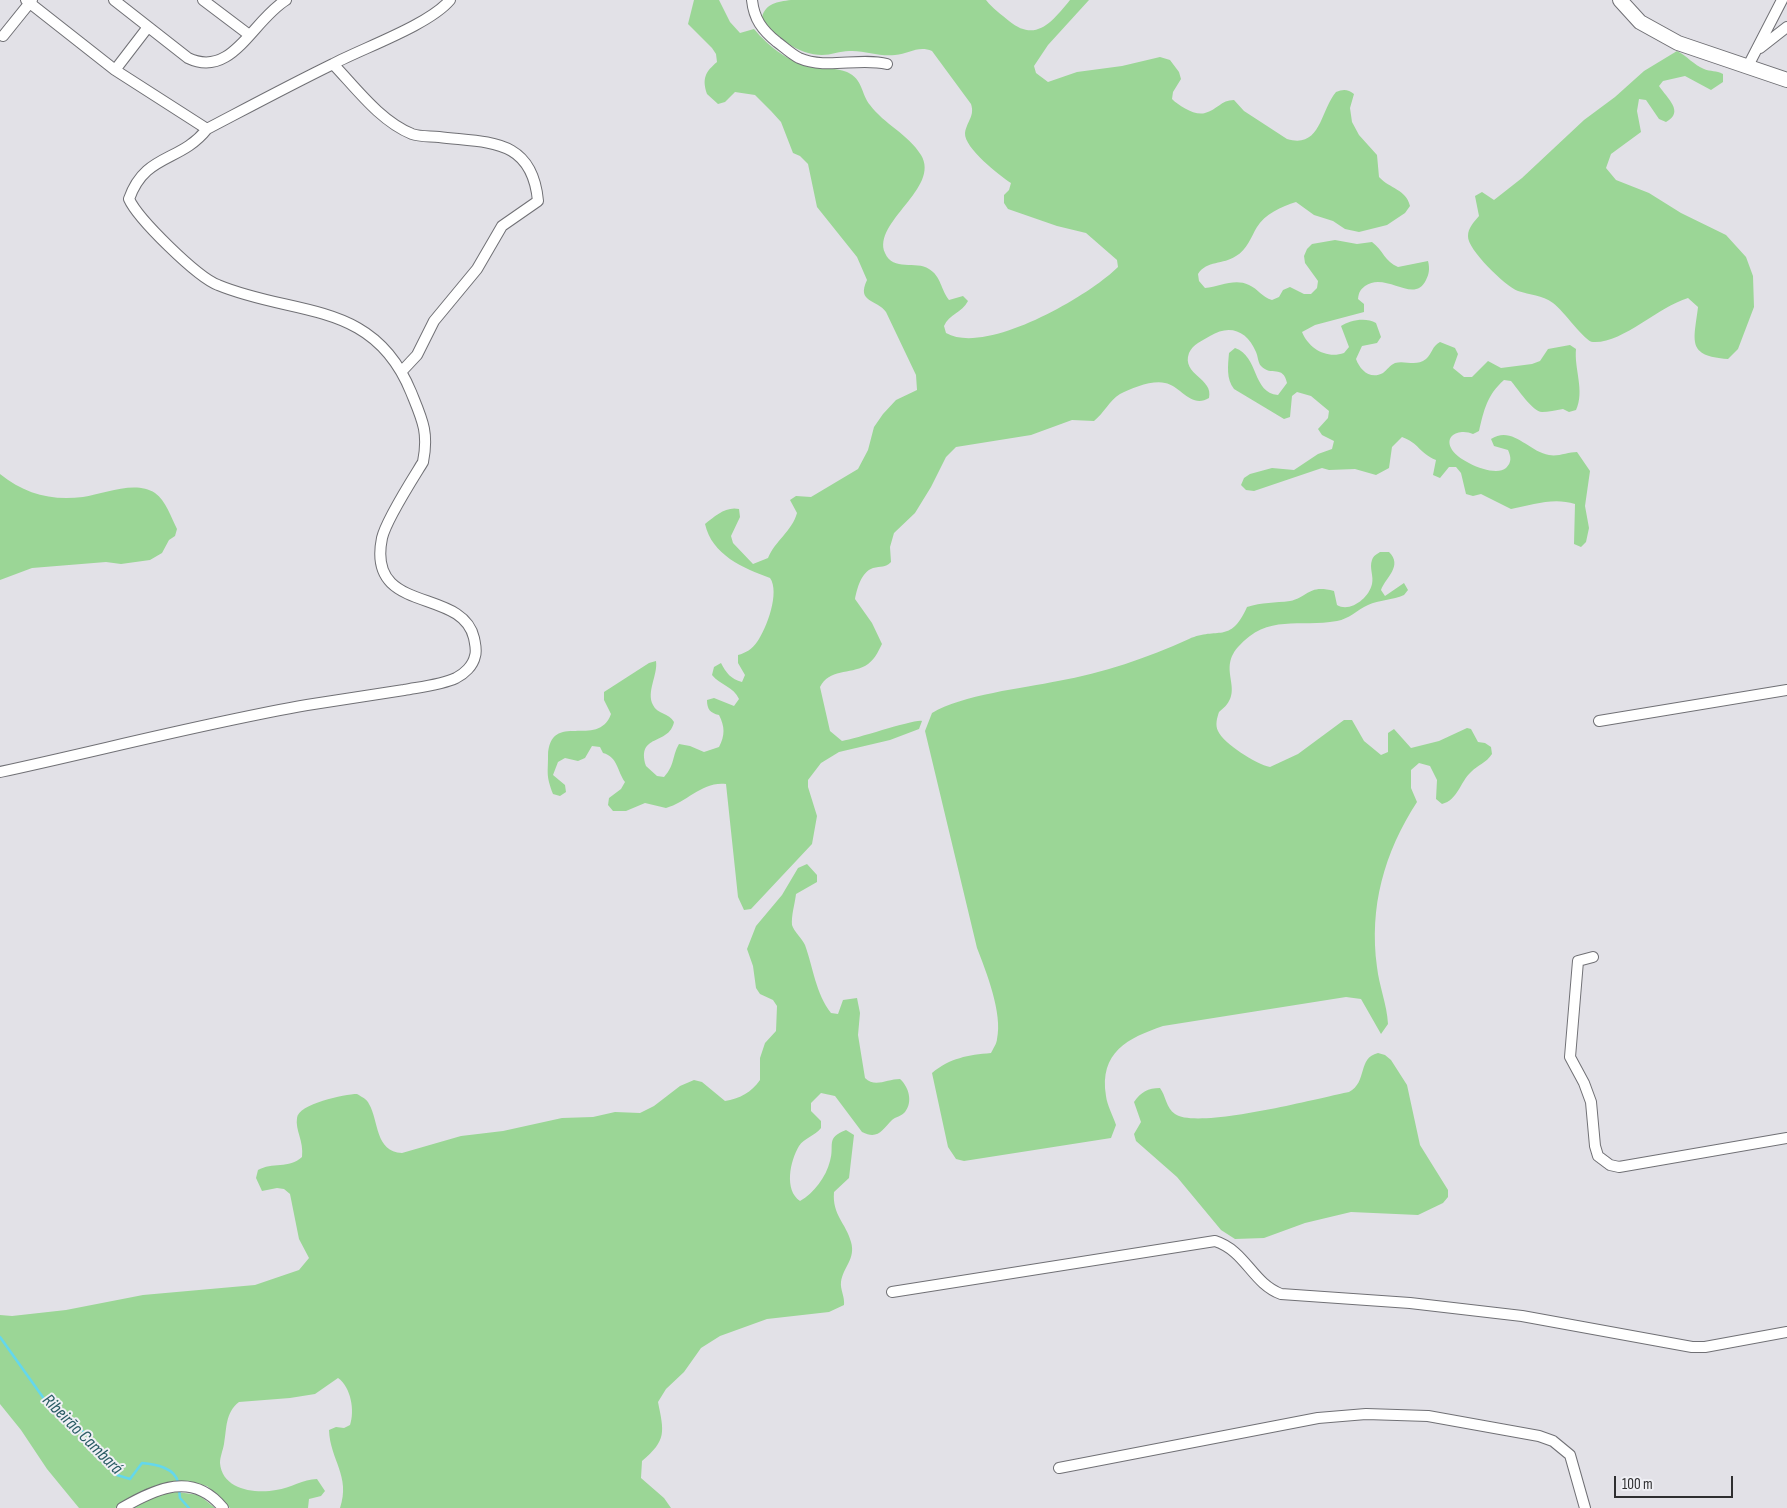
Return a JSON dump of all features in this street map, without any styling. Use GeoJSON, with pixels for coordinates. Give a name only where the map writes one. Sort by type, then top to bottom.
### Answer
{"type":"FeatureCollection","features":[{"type":"Feature","properties":{"kind":"street"},"geometry":{"type":"LineString","coordinates":[[114,0],[188,58],[201,64],[216,63],[230,55],[280,1]]}},
{"type":"Feature","properties":{"kind":"street"},"geometry":{"type":"LineString","coordinates":[[204,0],[248,34]]}},
{"type":"Feature","properties":{"kind":"street"},"geometry":{"type":"LineString","coordinates":[[0,772],[305,705],[416,688],[455,679],[466,672],[475,656],[476,646],[473,632],[465,621],[452,610],[404,594],[384,574],[380,554],[382,536],[423,462],[426,448],[424,422],[402,371],[383,346],[364,331],[323,312],[217,285],[186,262],[134,210],[129,198],[135,182],[145,170],[193,143],[206,129],[426,19],[444,7],[450,0]]}},
{"type":"Feature","properties":{"kind":"street"},"geometry":{"type":"LineString","coordinates":[[752,0],[754,13],[764,32],[799,58],[826,63],[871,60],[887,64]]}},
{"type":"Feature","properties":{"kind":"street"},"geometry":{"type":"LineString","coordinates":[[1620,0],[1640,22],[1678,44],[1787,80]]}},
{"type":"Feature","properties":{"kind":"street"},"geometry":{"type":"LineString","coordinates":[[1748,66],[1782,0]]}},
{"type":"Feature","properties":{"kind":"street"},"geometry":{"type":"LineString","coordinates":[[3,36],[29,1],[115,70],[206,129]]}},
{"type":"Feature","properties":{"kind":"street"},"geometry":{"type":"LineString","coordinates":[[115,70],[148,27]]}},
{"type":"Feature","properties":{"kind":"street"},"geometry":{"type":"LineString","coordinates":[[1756,52],[1787,27]]}},
{"type":"Feature","properties":{"kind":"street"},"geometry":{"type":"LineString","coordinates":[[333,64],[369,102],[398,126],[414,135],[493,142],[508,148],[522,159],[536,187],[538,201],[502,226],[477,269],[434,321],[417,356],[402,371]]}},
{"type":"Feature","properties":{"kind":"street"},"geometry":{"type":"LineString","coordinates":[[1599,721],[1787,690]]}},
{"type":"Feature","properties":{"kind":"street"},"geometry":{"type":"LineString","coordinates":[[1593,957],[1578,961],[1570,1057],[1584,1083],[1590,1102],[1594,1146],[1598,1156],[1610,1165],[1619,1167],[1787,1138]]}},
{"type":"Feature","properties":{"kind":"street"},"geometry":{"type":"LineString","coordinates":[[892,1292],[1215,1241],[1237,1252],[1260,1281],[1270,1290],[1281,1294],[1410,1303],[1522,1316],[1692,1347],[1705,1347],[1787,1332]]}},
{"type":"Feature","properties":{"kind":"street"},"geometry":{"type":"LineString","coordinates":[[1059,1468],[1318,1418],[1366,1414],[1428,1416],[1539,1436],[1553,1441],[1570,1455],[1585,1508]]}},
{"type":"Feature","properties":{"kind":"street"},"geometry":{"type":"LineString","coordinates":[[122,1508],[150,1492],[178,1486],[199,1489],[214,1497],[223,1508]]}},
{"type":"Feature","properties":{"kind":"green space"},"geometry":{"type":"Polygon","coordinates":[[[694,0],[719,0],[730,22],[740,33],[754,29],[773,48],[796,62],[813,67],[839,70],[852,75],[859,83],[867,101],[876,112],[916,148],[921,155],[925,167],[922,180],[888,229],[884,241],[885,253],[893,262],[918,265],[929,269],[936,275],[949,300],[963,296],[968,301],[944,326],[946,333],[964,338],[986,336],[1010,330],[1036,320],[1085,293],[1104,279],[1118,267],[1117,260],[1086,233],[1057,226],[1008,209],[1004,203],[1004,195],[1009,190],[1011,183],[976,154],[970,146],[965,133],[971,115],[971,104],[932,51],[918,49],[889,55],[855,51],[822,55],[805,52],[788,44],[772,31],[762,17],[769,6],[791,0],[986,0],[1009,21],[1027,30],[1035,30],[1043,27],[1057,16],[1070,0],[1089,0],[1048,45],[1034,66],[1036,73],[1048,82],[1077,72],[1122,66],[1160,57],[1170,60],[1179,72],[1181,79],[1173,92],[1172,99],[1183,107],[1201,114],[1213,110],[1230,100],[1234,100],[1244,111],[1287,139],[1298,141],[1307,139],[1313,134],[1336,92],[1345,90],[1352,92],[1354,94],[1350,108],[1352,122],[1359,135],[1377,155],[1379,177],[1408,200],[1410,206],[1405,213],[1387,225],[1359,232],[1345,229],[1333,221],[1314,215],[1296,202],[1279,209],[1264,219],[1240,253],[1231,259],[1206,267],[1198,274],[1199,281],[1205,288],[1238,282],[1243,283],[1272,300],[1279,297],[1283,290],[1290,287],[1304,294],[1311,294],[1317,288],[1318,281],[1305,263],[1304,256],[1312,244],[1335,240],[1357,244],[1372,242],[1390,262],[1398,267],[1428,261],[1428,276],[1421,287],[1414,289],[1382,282],[1373,282],[1365,286],[1360,291],[1358,299],[1364,304],[1364,312],[1315,325],[1302,332],[1309,343],[1319,351],[1331,355],[1344,353],[1349,347],[1341,326],[1349,322],[1363,320],[1376,323],[1381,337],[1377,343],[1362,346],[1356,359],[1360,367],[1370,375],[1383,373],[1395,363],[1418,363],[1426,359],[1440,342],[1455,348],[1458,354],[1453,368],[1464,377],[1472,377],[1488,361],[1501,368],[1532,364],[1540,361],[1548,349],[1570,345],[1576,349],[1580,395],[1576,410],[1569,412],[1563,409],[1538,411],[1511,381],[1504,380],[1490,397],[1479,431],[1473,434],[1460,432],[1452,436],[1450,443],[1455,453],[1468,463],[1494,471],[1501,471],[1506,468],[1510,459],[1508,450],[1494,446],[1491,439],[1499,436],[1513,437],[1541,453],[1549,455],[1577,452],[1590,471],[1585,506],[1589,528],[1586,542],[1581,547],[1574,544],[1575,504],[1551,501],[1511,509],[1481,494],[1473,496],[1466,494],[1461,473],[1456,467],[1449,467],[1440,478],[1433,475],[1436,460],[1408,439],[1402,437],[1392,447],[1389,468],[1376,475],[1355,469],[1329,470],[1322,468],[1254,491],[1246,490],[1241,485],[1244,478],[1250,474],[1272,468],[1294,470],[1318,454],[1332,449],[1334,441],[1322,435],[1318,429],[1328,418],[1329,411],[1311,396],[1297,392],[1292,396],[1290,417],[1284,419],[1234,389],[1231,385],[1228,367],[1229,353],[1235,348],[1243,352],[1248,358],[1259,381],[1270,393],[1278,395],[1287,383],[1285,377],[1280,372],[1269,371],[1261,366],[1257,354],[1248,339],[1237,331],[1224,330],[1198,343],[1189,353],[1189,366],[1207,386],[1209,391],[1209,398],[1203,401],[1191,399],[1165,383],[1148,384],[1120,394],[1094,421],[1072,420],[1031,435],[956,447],[946,457],[915,513],[894,533],[890,547],[891,562],[885,566],[869,570],[865,573],[858,586],[855,599],[872,623],[882,644],[879,650],[865,666],[829,677],[820,687],[830,731],[842,741],[922,721],[919,729],[890,740],[839,752],[821,763],[808,780],[808,787],[817,816],[812,844],[751,909],[744,910],[738,897],[726,784],[718,784],[702,789],[666,808],[645,803],[626,811],[613,811],[608,805],[609,798],[621,789],[625,782],[612,758],[603,753],[600,747],[592,746],[585,758],[578,761],[565,758],[558,762],[553,775],[565,785],[566,792],[560,796],[553,794],[548,775],[548,756],[551,742],[557,735],[565,732],[596,729],[605,724],[611,714],[604,700],[604,692],[649,663],[656,661],[651,700],[655,708],[674,722],[666,734],[649,744],[645,749],[646,766],[657,776],[664,777],[672,764],[679,744],[704,752],[719,747],[724,731],[722,723],[719,715],[710,710],[707,700],[714,698],[734,706],[739,699],[734,692],[712,675],[714,667],[721,663],[729,675],[742,682],[745,675],[738,663],[738,655],[751,649],[761,636],[771,610],[774,592],[770,578],[739,565],[722,552],[714,544],[705,524],[725,510],[739,509],[740,517],[731,536],[733,543],[753,564],[768,558],[795,519],[797,513],[790,500],[796,496],[811,497],[858,469],[868,450],[874,427],[883,414],[896,400],[917,390],[916,375],[886,312],[866,297],[864,287],[867,280],[857,257],[817,207],[808,164],[800,156],[793,153],[781,122],[755,95],[735,92],[725,102],[718,104],[707,94],[705,80],[707,73],[717,62],[716,54],[688,24],[694,0]]]}},
{"type":"Feature","properties":{"kind":"green space"},"geometry":{"type":"Polygon","coordinates":[[[1677,51],[1700,67],[1723,74],[1723,82],[1711,90],[1685,76],[1663,81],[1659,86],[1673,105],[1674,114],[1666,122],[1659,119],[1646,100],[1639,99],[1637,111],[1641,132],[1611,154],[1606,168],[1616,180],[1649,193],[1681,213],[1726,235],[1746,257],[1753,276],[1754,307],[1738,349],[1728,359],[1714,357],[1699,350],[1695,338],[1698,307],[1688,298],[1616,337],[1604,341],[1589,341],[1563,312],[1549,300],[1518,291],[1505,282],[1480,258],[1469,242],[1468,236],[1470,228],[1479,216],[1475,196],[1482,192],[1494,200],[1522,178],[1584,120],[1615,97],[1644,71],[1677,51]]]}},
{"type":"Feature","properties":{"kind":"green space"},"geometry":{"type":"Polygon","coordinates":[[[0,474],[19,487],[49,497],[71,498],[119,489],[147,489],[159,496],[165,505],[177,529],[175,536],[169,540],[162,553],[150,560],[121,564],[106,562],[32,568],[0,580],[0,474]]]}},
{"type":"Feature","properties":{"kind":"green space"},"geometry":{"type":"Polygon","coordinates":[[[1380,552],[1389,552],[1394,562],[1394,567],[1381,590],[1385,596],[1404,583],[1408,590],[1404,595],[1368,605],[1341,620],[1272,626],[1249,636],[1232,656],[1230,665],[1231,696],[1227,704],[1219,712],[1216,724],[1221,736],[1233,747],[1257,762],[1270,767],[1298,754],[1344,720],[1352,720],[1364,741],[1381,755],[1388,752],[1388,733],[1394,729],[1411,748],[1439,741],[1467,728],[1471,729],[1478,742],[1485,743],[1491,747],[1492,754],[1490,757],[1467,776],[1452,799],[1442,804],[1436,799],[1437,780],[1430,766],[1419,763],[1411,770],[1411,788],[1417,802],[1405,821],[1388,861],[1377,902],[1375,923],[1377,967],[1388,1024],[1381,1034],[1361,999],[1346,997],[1163,1026],[1128,1042],[1119,1049],[1107,1068],[1105,1081],[1107,1099],[1116,1125],[1111,1138],[964,1161],[956,1159],[948,1147],[932,1073],[960,1058],[991,1053],[997,1041],[998,1017],[993,993],[977,948],[925,731],[932,713],[959,701],[1011,689],[1075,678],[1108,669],[1141,659],[1199,635],[1229,630],[1241,619],[1247,607],[1253,605],[1290,601],[1314,590],[1325,589],[1334,591],[1337,605],[1342,607],[1353,606],[1363,599],[1370,589],[1372,560],[1380,552]]]}},
{"type":"Feature","properties":{"kind":"green space"},"geometry":{"type":"Polygon","coordinates":[[[807,864],[817,875],[817,882],[796,894],[792,925],[805,945],[822,997],[831,1013],[838,1014],[843,1000],[857,998],[860,1013],[858,1035],[865,1078],[877,1083],[900,1079],[908,1090],[909,1104],[904,1113],[893,1119],[879,1133],[872,1135],[862,1132],[835,1096],[821,1093],[811,1103],[811,1111],[821,1121],[821,1128],[799,1146],[793,1159],[790,1175],[792,1190],[800,1201],[815,1189],[826,1173],[835,1136],[846,1130],[854,1135],[849,1178],[834,1192],[835,1207],[849,1235],[852,1248],[851,1258],[841,1282],[844,1305],[829,1312],[767,1319],[720,1336],[701,1348],[684,1372],[666,1389],[658,1402],[662,1421],[662,1435],[656,1447],[642,1461],[641,1478],[664,1498],[671,1508],[340,1508],[343,1497],[342,1477],[330,1441],[329,1430],[336,1427],[344,1428],[350,1425],[352,1406],[346,1387],[338,1378],[315,1394],[239,1402],[234,1406],[227,1421],[220,1463],[222,1472],[227,1479],[241,1488],[268,1491],[317,1479],[325,1491],[321,1496],[309,1499],[308,1508],[230,1508],[207,1486],[176,1481],[155,1486],[115,1508],[79,1508],[47,1469],[21,1430],[0,1404],[0,1315],[12,1316],[66,1310],[143,1295],[255,1285],[299,1270],[309,1258],[299,1239],[290,1194],[284,1189],[277,1188],[262,1191],[256,1178],[258,1170],[269,1166],[292,1163],[302,1157],[297,1118],[299,1113],[305,1108],[323,1101],[357,1094],[364,1098],[372,1111],[382,1142],[393,1151],[402,1153],[461,1136],[503,1131],[562,1118],[593,1117],[615,1112],[640,1113],[654,1106],[680,1086],[694,1080],[702,1082],[725,1101],[745,1094],[760,1080],[760,1058],[765,1043],[776,1031],[777,1006],[773,1000],[760,994],[756,988],[753,966],[747,949],[756,926],[782,895],[798,868],[807,864]]]}},
{"type":"Feature","properties":{"kind":"green space"},"geometry":{"type":"Polygon","coordinates":[[[1378,1053],[1385,1055],[1391,1060],[1407,1085],[1420,1145],[1448,1190],[1448,1197],[1443,1203],[1418,1215],[1351,1212],[1305,1223],[1264,1238],[1235,1239],[1221,1230],[1177,1177],[1136,1141],[1134,1134],[1141,1122],[1134,1102],[1142,1093],[1148,1090],[1160,1088],[1168,1105],[1175,1114],[1188,1118],[1232,1116],[1349,1092],[1359,1082],[1367,1060],[1378,1053]]]}},
{"type":"Feature","properties":{"kind":"green space"},"geometry":{"type":"Polygon","coordinates":[[[177,1492],[199,1495],[215,1508],[133,1508],[158,1495],[177,1492]]]}},
{"type":"Feature","properties":{"kind":"waterway","name":"Ribeirão Cambará"},"geometry":{"type":"LineString","coordinates":[[0,1337],[52,1410],[88,1435],[117,1475],[130,1479],[142,1463],[169,1470],[178,1483]]}},
{"type":"Feature","properties":{"kind":"waterway","name":"Ribeirão Cambará"},"geometry":{"type":"LineString","coordinates":[[179,1489],[180,1498],[189,1508]]}}]}
